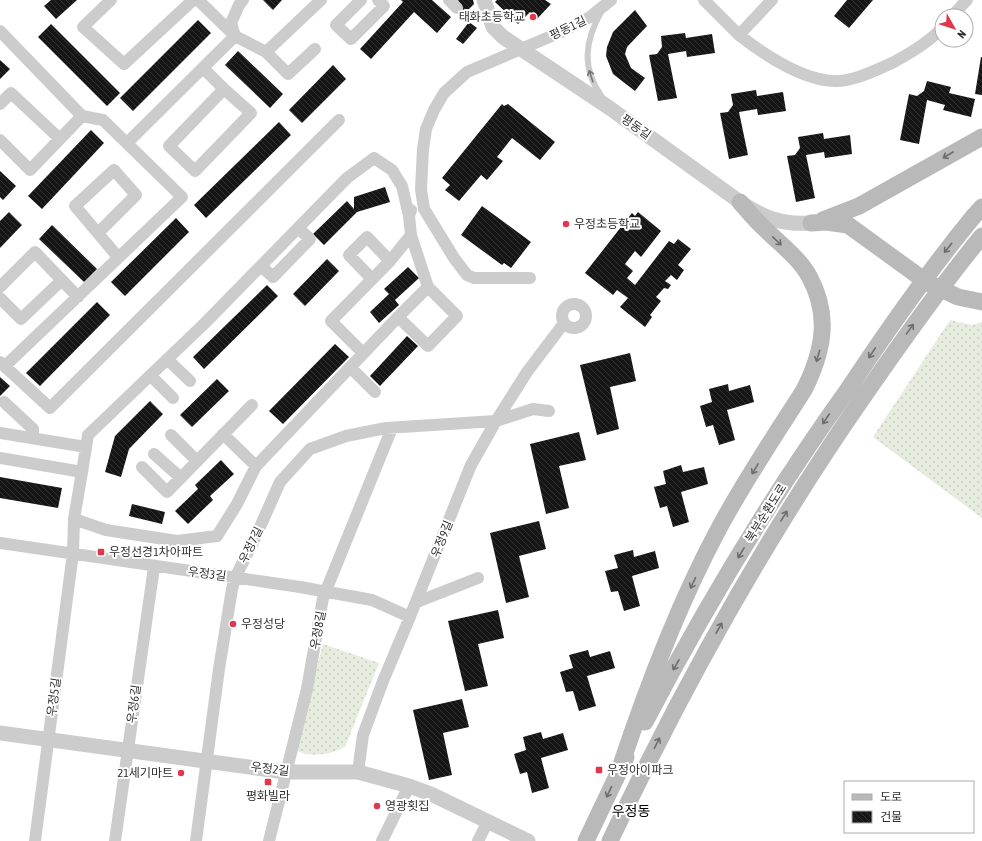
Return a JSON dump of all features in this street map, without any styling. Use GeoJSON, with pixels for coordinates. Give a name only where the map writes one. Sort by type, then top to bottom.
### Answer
{"type":"FeatureCollection","features":[{"type":"Feature","properties":{"kind":"main road"},"geometry":{"type":"LineString","coordinates":[[811,223],[829,219],[859,206],[982,137]]}},
{"type":"Feature","properties":{"kind":"main road"},"geometry":{"type":"LineString","coordinates":[[620,768],[638,713],[671,630],[717,532],[804,390],[815,368],[821,345],[822,319],[817,296],[809,276],[796,260],[740,202]]}},
{"type":"Feature","properties":{"kind":"main road","name":"북부순환도로"},"geometry":{"type":"LineString","coordinates":[[586,841],[620,768],[654,704],[756,528],[798,461],[905,305],[978,212]]}},
{"type":"Feature","properties":{"kind":"main road"},"geometry":{"type":"LineString","coordinates":[[811,223],[826,222],[848,225],[928,283],[958,297],[982,302]]}},
{"type":"Feature","properties":{"kind":"main road","name":"북부순환도로"},"geometry":{"type":"LineString","coordinates":[[610,841],[671,714],[740,591],[809,478],[916,322],[982,236]]}},
{"type":"Feature","properties":{"kind":"street"},"geometry":{"type":"LineString","coordinates":[[111,0],[83,27],[124,64],[193,0]]}},
{"type":"Feature","properties":{"kind":"street"},"geometry":{"type":"LineString","coordinates":[[198,0],[235,36],[266,52],[288,74],[315,49]]}},
{"type":"Feature","properties":{"kind":"street"},"geometry":{"type":"LineString","coordinates":[[235,36],[231,23],[239,5],[243,0]]}},
{"type":"Feature","properties":{"kind":"street"},"geometry":{"type":"LineString","coordinates":[[266,52],[321,0]]}},
{"type":"Feature","properties":{"kind":"street"},"geometry":{"type":"LineString","coordinates":[[361,0],[336,25],[351,39],[384,6],[378,0]]}},
{"type":"Feature","properties":{"kind":"street","name":"평동길"},"geometry":{"type":"LineString","coordinates":[[484,0],[493,27],[503,37],[611,110],[740,202],[761,216],[779,222],[811,223]]}},
{"type":"Feature","properties":{"kind":"street"},"geometry":{"type":"LineString","coordinates":[[704,0],[739,35],[752,45],[805,75],[835,81],[864,75],[906,56],[934,36]]}},
{"type":"Feature","properties":{"kind":"street"},"geometry":{"type":"LineString","coordinates":[[739,35],[772,0]]}},
{"type":"Feature","properties":{"kind":"street"},"geometry":{"type":"LineString","coordinates":[[960,8],[967,0]]}},
{"type":"Feature","properties":{"kind":"street","name":"평동1길"},"geometry":{"type":"LineString","coordinates":[[421,189],[423,149],[426,129],[434,110],[444,93],[467,72],[521,50],[590,17],[608,3]]}},
{"type":"Feature","properties":{"kind":"street"},"geometry":{"type":"LineString","coordinates":[[0,31],[82,116],[103,120],[182,197],[78,296],[2,364],[50,408],[338,120]]}},
{"type":"Feature","properties":{"kind":"street"},"geometry":{"type":"LineString","coordinates":[[127,143],[235,36]]}},
{"type":"Feature","properties":{"kind":"street"},"geometry":{"type":"LineString","coordinates":[[203,68],[251,113],[195,171],[169,146],[224,89]]}},
{"type":"Feature","properties":{"kind":"street"},"geometry":{"type":"LineString","coordinates":[[0,104],[11,92],[60,139]]}},
{"type":"Feature","properties":{"kind":"street"},"geometry":{"type":"LineString","coordinates":[[0,140],[30,170],[82,116]]}},
{"type":"Feature","properties":{"kind":"street","name":"우정5길"},"geometry":{"type":"LineString","coordinates":[[35,841],[73,553],[74,518],[88,435],[151,376],[347,178],[374,158],[392,170],[402,186],[409,216]]}},
{"type":"Feature","properties":{"kind":"street"},"geometry":{"type":"LineString","coordinates":[[98,233],[136,195],[114,170],[75,206],[118,257]]}},
{"type":"Feature","properties":{"kind":"street"},"geometry":{"type":"LineString","coordinates":[[398,318],[428,346],[457,316],[428,287],[411,235],[409,216],[421,189]]}},
{"type":"Feature","properties":{"kind":"street"},"geometry":{"type":"LineString","coordinates":[[421,189],[424,209],[454,258],[467,275],[474,278],[530,278]]}},
{"type":"Feature","properties":{"kind":"street"},"geometry":{"type":"LineString","coordinates":[[261,266],[273,278],[310,239],[298,228]]}},
{"type":"Feature","properties":{"kind":"street"},"geometry":{"type":"LineString","coordinates":[[363,353],[331,321],[390,261],[411,235]]}},
{"type":"Feature","properties":{"kind":"street"},"geometry":{"type":"LineString","coordinates":[[372,279],[349,255],[367,237],[390,261]]}},
{"type":"Feature","properties":{"kind":"street"},"geometry":{"type":"LineString","coordinates":[[0,287],[36,252],[78,296]]}},
{"type":"Feature","properties":{"kind":"street"},"geometry":{"type":"LineString","coordinates":[[0,298],[22,319],[62,280]]}},
{"type":"Feature","properties":{"kind":"street"},"geometry":{"type":"LineString","coordinates":[[74,518],[106,530],[177,541],[217,536],[256,466],[428,287]]}},
{"type":"Feature","properties":{"kind":"street","name":"우정9길"},"geometry":{"type":"LineString","coordinates":[[358,772],[363,735],[383,681],[417,602],[471,466],[496,421],[527,372],[564,323]]}},
{"type":"Feature","properties":{"kind":"street"},"geometry":{"type":"LineString","coordinates":[[168,359],[190,381]]}},
{"type":"Feature","properties":{"kind":"street"},"geometry":{"type":"LineString","coordinates":[[350,367],[375,392]]}},
{"type":"Feature","properties":{"kind":"street"},"geometry":{"type":"LineString","coordinates":[[151,376],[173,398]]}},
{"type":"Feature","properties":{"kind":"street"},"geometry":{"type":"LineString","coordinates":[[4,402],[33,429],[33,438]]}},
{"type":"Feature","properties":{"kind":"street"},"geometry":{"type":"LineString","coordinates":[[142,467],[167,492],[252,405]]}},
{"type":"Feature","properties":{"kind":"street","name":"우정7길"},"geometry":{"type":"LineString","coordinates":[[196,841],[208,761],[219,669],[235,578],[280,482],[310,449],[346,436],[392,428],[496,421],[533,409],[549,411]]}},
{"type":"Feature","properties":{"kind":"street","name":"우정8길"},"geometry":{"type":"LineString","coordinates":[[269,841],[285,772],[307,689],[326,593],[392,428]]}},
{"type":"Feature","properties":{"kind":"street"},"geometry":{"type":"LineString","coordinates":[[0,433],[86,446]]}},
{"type":"Feature","properties":{"kind":"street"},"geometry":{"type":"LineString","coordinates":[[223,434],[256,466]]}},
{"type":"Feature","properties":{"kind":"street"},"geometry":{"type":"LineString","coordinates":[[171,435],[197,461]]}},
{"type":"Feature","properties":{"kind":"street"},"geometry":{"type":"LineString","coordinates":[[154,454],[181,478]]}},
{"type":"Feature","properties":{"kind":"street"},"geometry":{"type":"LineString","coordinates":[[0,458],[82,472]]}},
{"type":"Feature","properties":{"kind":"street","name":"우정3길"},"geometry":{"type":"LineString","coordinates":[[0,543],[73,553],[154,567],[220,574],[235,578],[300,587],[326,593],[372,600],[410,617]]}},
{"type":"Feature","properties":{"kind":"street","name":"우정6길"},"geometry":{"type":"LineString","coordinates":[[115,841],[154,567]]}},
{"type":"Feature","properties":{"kind":"street"},"geometry":{"type":"LineString","coordinates":[[417,602],[478,578]]}},
{"type":"Feature","properties":{"kind":"street","name":"우정2길"},"geometry":{"type":"LineString","coordinates":[[0,733],[285,772],[358,772],[431,794],[528,841]]}},
{"type":"Feature","properties":{"kind":"street"},"geometry":{"type":"LineString","coordinates":[[382,841],[408,786]]}},
{"type":"Feature","properties":{"kind":"street"},"geometry":{"type":"LineString","coordinates":[[478,841],[488,821]]}},
{"type":"Feature","properties":{"kind":"lane"},"geometry":{"type":"LineString","coordinates":[[608,3],[594,26],[588,42],[588,58],[593,82],[611,110]]}},
{"type":"Feature","properties":{"kind":"shaded area"},"geometry":{"type":"Polygon","coordinates":[[[950,320],[972,325],[982,322],[982,518],[873,437],[950,320]]]}},
{"type":"Feature","properties":{"kind":"shaded area"},"geometry":{"type":"Polygon","coordinates":[[[323,644],[379,663],[345,747],[334,752],[316,755],[298,751],[296,746],[323,644]]]}},
{"type":"Feature","properties":{"kind":"building"},"geometry":{"type":"Polygon","coordinates":[[[51,0],[77,0],[56,19],[44,6],[51,0]]]}},
{"type":"Feature","properties":{"kind":"building"},"geometry":{"type":"Polygon","coordinates":[[[263,0],[282,0],[273,10],[263,0]]]}},
{"type":"Feature","properties":{"kind":"building"},"geometry":{"type":"Polygon","coordinates":[[[401,0],[432,0],[451,17],[437,33],[414,12],[371,59],[360,49],[403,2],[401,0]]]}},
{"type":"Feature","properties":{"kind":"building"},"geometry":{"type":"Polygon","coordinates":[[[458,0],[473,0],[474,4],[465,13],[458,0]]]}},
{"type":"Feature","properties":{"kind":"building"},"geometry":{"type":"Polygon","coordinates":[[[497,0],[545,0],[551,4],[537,19],[530,12],[518,24],[495,2],[497,0]]]}},
{"type":"Feature","properties":{"kind":"building"},"geometry":{"type":"Polygon","coordinates":[[[847,0],[873,0],[849,28],[834,16],[847,0]]]}},
{"type":"Feature","properties":{"kind":"building"},"geometry":{"type":"Polygon","coordinates":[[[635,10],[647,26],[627,47],[625,54],[631,68],[645,78],[635,91],[613,74],[606,56],[607,47],[613,32],[635,10]]]}},
{"type":"Feature","properties":{"kind":"building"},"geometry":{"type":"Polygon","coordinates":[[[198,20],[211,33],[133,111],[120,98],[198,20]]]}},
{"type":"Feature","properties":{"kind":"building"},"geometry":{"type":"Polygon","coordinates":[[[469,22],[477,28],[463,44],[456,39],[469,22]]]}},
{"type":"Feature","properties":{"kind":"building"},"geometry":{"type":"Polygon","coordinates":[[[51,24],[120,93],[107,106],[38,37],[51,24]]]}},
{"type":"Feature","properties":{"kind":"building"},"geometry":{"type":"Polygon","coordinates":[[[685,33],[686,38],[712,34],[715,53],[687,57],[686,51],[668,54],[677,98],[658,101],[649,55],[657,54],[662,47],[661,36],[685,33]]]}},
{"type":"Feature","properties":{"kind":"building"},"geometry":{"type":"Polygon","coordinates":[[[238,51],[283,94],[270,108],[225,65],[238,51]]]}},
{"type":"Feature","properties":{"kind":"building"},"geometry":{"type":"Polygon","coordinates":[[[982,57],[982,95],[975,94],[982,57]]]}},
{"type":"Feature","properties":{"kind":"building"},"geometry":{"type":"Polygon","coordinates":[[[0,60],[10,69],[0,79],[0,60]]]}},
{"type":"Feature","properties":{"kind":"building"},"geometry":{"type":"Polygon","coordinates":[[[333,65],[346,79],[302,123],[289,110],[333,65]]]}},
{"type":"Feature","properties":{"kind":"building"},"geometry":{"type":"Polygon","coordinates":[[[927,81],[951,87],[949,93],[975,99],[971,117],[943,110],[945,105],[927,100],[919,144],[900,140],[909,94],[917,96],[924,91],[927,81]]]}},
{"type":"Feature","properties":{"kind":"building"},"geometry":{"type":"Polygon","coordinates":[[[756,90],[757,96],[783,92],[786,111],[758,115],[757,109],[739,112],[748,155],[729,159],[720,113],[728,112],[733,105],[731,94],[756,90]]]}},
{"type":"Feature","properties":{"kind":"building"},"geometry":{"type":"Polygon","coordinates":[[[502,104],[504,106],[508,104],[555,142],[540,160],[512,138],[497,157],[503,161],[487,180],[481,175],[459,201],[445,190],[450,185],[442,178],[502,104]]]}},
{"type":"Feature","properties":{"kind":"building"},"geometry":{"type":"Polygon","coordinates":[[[279,122],[291,135],[206,218],[194,205],[279,122]]]}},
{"type":"Feature","properties":{"kind":"building"},"geometry":{"type":"Polygon","coordinates":[[[91,130],[104,143],[42,209],[28,196],[91,130]]]}},
{"type":"Feature","properties":{"kind":"building"},"geometry":{"type":"Polygon","coordinates":[[[823,133],[824,139],[850,135],[852,154],[825,158],[824,152],[806,155],[815,198],[796,202],[787,156],[795,155],[800,148],[798,137],[823,133]]]}},
{"type":"Feature","properties":{"kind":"building"},"geometry":{"type":"Polygon","coordinates":[[[0,171],[16,186],[3,200],[0,197],[0,171]]]}},
{"type":"Feature","properties":{"kind":"building"},"geometry":{"type":"Polygon","coordinates":[[[385,187],[390,202],[357,212],[324,245],[313,234],[347,201],[354,209],[354,197],[385,187]]]}},
{"type":"Feature","properties":{"kind":"building"},"geometry":{"type":"Polygon","coordinates":[[[482,206],[531,242],[511,268],[504,263],[502,265],[461,235],[482,206]]]}},
{"type":"Feature","properties":{"kind":"building"},"geometry":{"type":"Polygon","coordinates":[[[9,212],[22,225],[0,248],[0,221],[9,212]]]}},
{"type":"Feature","properties":{"kind":"building"},"geometry":{"type":"Polygon","coordinates":[[[638,212],[661,231],[641,257],[635,251],[625,264],[633,271],[627,278],[635,285],[669,241],[674,244],[678,239],[691,249],[678,265],[684,270],[677,280],[671,275],[665,281],[671,285],[668,289],[664,288],[656,297],[661,301],[650,315],[652,317],[645,327],[620,307],[628,298],[617,290],[613,295],[585,273],[632,213],[635,216],[638,212]]]}},
{"type":"Feature","properties":{"kind":"building"},"geometry":{"type":"Polygon","coordinates":[[[176,218],[189,232],[125,296],[111,282],[176,218]]]}},
{"type":"Feature","properties":{"kind":"building"},"geometry":{"type":"Polygon","coordinates":[[[52,225],[97,269],[84,282],[39,239],[52,225]]]}},
{"type":"Feature","properties":{"kind":"building"},"geometry":{"type":"Polygon","coordinates":[[[327,259],[339,271],[305,306],[293,294],[327,259]]]}},
{"type":"Feature","properties":{"kind":"building"},"geometry":{"type":"Polygon","coordinates":[[[408,267],[419,278],[395,300],[399,305],[379,323],[370,312],[389,294],[384,289],[408,267]]]}},
{"type":"Feature","properties":{"kind":"building"},"geometry":{"type":"Polygon","coordinates":[[[267,285],[278,296],[204,369],[193,357],[267,285]]]}},
{"type":"Feature","properties":{"kind":"building"},"geometry":{"type":"Polygon","coordinates":[[[97,302],[110,315],[40,386],[26,373],[97,302]]]}},
{"type":"Feature","properties":{"kind":"building"},"geometry":{"type":"Polygon","coordinates":[[[407,336],[418,346],[380,386],[370,376],[407,336]]]}},
{"type":"Feature","properties":{"kind":"building"},"geometry":{"type":"Polygon","coordinates":[[[335,344],[349,357],[283,424],[269,411],[335,344]]]}},
{"type":"Feature","properties":{"kind":"building"},"geometry":{"type":"Polygon","coordinates":[[[630,353],[636,381],[610,387],[619,429],[597,435],[580,365],[630,353]]]}},
{"type":"Feature","properties":{"kind":"building"},"geometry":{"type":"Polygon","coordinates":[[[0,377],[10,386],[0,396],[0,377]]]}},
{"type":"Feature","properties":{"kind":"building"},"geometry":{"type":"Polygon","coordinates":[[[217,379],[229,391],[192,427],[180,415],[217,379]]]}},
{"type":"Feature","properties":{"kind":"building"},"geometry":{"type":"Polygon","coordinates":[[[728,384],[729,391],[750,385],[754,402],[727,410],[735,440],[719,445],[713,425],[706,427],[700,406],[712,402],[709,389],[728,384]]]}},
{"type":"Feature","properties":{"kind":"building"},"geometry":{"type":"Polygon","coordinates":[[[150,401],[163,414],[129,449],[121,477],[105,472],[115,436],[150,401]]]}},
{"type":"Feature","properties":{"kind":"building"},"geometry":{"type":"Polygon","coordinates":[[[579,432],[586,460],[559,466],[569,508],[546,514],[530,444],[579,432]]]}},
{"type":"Feature","properties":{"kind":"building"},"geometry":{"type":"Polygon","coordinates":[[[221,460],[234,474],[210,496],[213,500],[188,524],[175,511],[198,489],[195,485],[221,460]]]}},
{"type":"Feature","properties":{"kind":"building"},"geometry":{"type":"Polygon","coordinates":[[[681,465],[683,472],[704,467],[708,484],[681,492],[689,522],[673,527],[667,506],[660,508],[654,487],[666,484],[663,471],[681,465]]]}},
{"type":"Feature","properties":{"kind":"building"},"geometry":{"type":"Polygon","coordinates":[[[0,477],[62,488],[58,508],[0,498],[0,477]]]}},
{"type":"Feature","properties":{"kind":"building"},"geometry":{"type":"Polygon","coordinates":[[[132,504],[165,512],[162,524],[129,516],[132,504]]]}},
{"type":"Feature","properties":{"kind":"building"},"geometry":{"type":"Polygon","coordinates":[[[539,521],[546,549],[519,556],[529,597],[506,603],[490,533],[539,521]]]}},
{"type":"Feature","properties":{"kind":"building"},"geometry":{"type":"Polygon","coordinates":[[[633,550],[634,557],[655,551],[659,568],[632,576],[640,606],[624,611],[618,591],[611,592],[605,571],[618,568],[614,555],[633,550]]]}},
{"type":"Feature","properties":{"kind":"building"},"geometry":{"type":"Polygon","coordinates":[[[498,610],[504,638],[478,644],[488,686],[465,691],[448,621],[498,610]]]}},
{"type":"Feature","properties":{"kind":"building"},"geometry":{"type":"Polygon","coordinates":[[[588,650],[590,657],[610,651],[615,668],[587,676],[596,706],[579,711],[573,691],[566,692],[560,672],[573,668],[569,655],[588,650]]]}},
{"type":"Feature","properties":{"kind":"building"},"geometry":{"type":"Polygon","coordinates":[[[462,699],[469,727],[443,733],[452,775],[429,780],[413,710],[462,699]]]}},
{"type":"Feature","properties":{"kind":"building"},"geometry":{"type":"Polygon","coordinates":[[[541,732],[543,739],[563,733],[568,750],[541,758],[549,788],[532,793],[527,772],[520,774],[514,754],[526,750],[523,737],[541,732]]]}},
{"type":"Feature","properties":{"kind":"place","name":"태화초등학교"},"geometry":{"type":"Point","coordinates":[533,17]}},
{"type":"Feature","properties":{"kind":"place","name":"우정초등학교"},"geometry":{"type":"Point","coordinates":[566,224]}},
{"type":"Feature","properties":{"kind":"place","name":"우정선경1차아파트"},"geometry":{"type":"Point","coordinates":[101,552]}},
{"type":"Feature","properties":{"kind":"place","name":"우정성당"},"geometry":{"type":"Point","coordinates":[233,624]}},
{"type":"Feature","properties":{"kind":"place","name":"우정아이파크"},"geometry":{"type":"Point","coordinates":[599,770]}},
{"type":"Feature","properties":{"kind":"place","name":"21세기마트"},"geometry":{"type":"Point","coordinates":[181,773]}},
{"type":"Feature","properties":{"kind":"place","name":"평화빌라"},"geometry":{"type":"Point","coordinates":[268,782]}},
{"type":"Feature","properties":{"kind":"place","name":"영광횟집"},"geometry":{"type":"Point","coordinates":[377,806]}},
{"type":"Feature","properties":{"kind":"district","name":"우정동"},"geometry":{"type":"Point","coordinates":[631,811]}}]}
